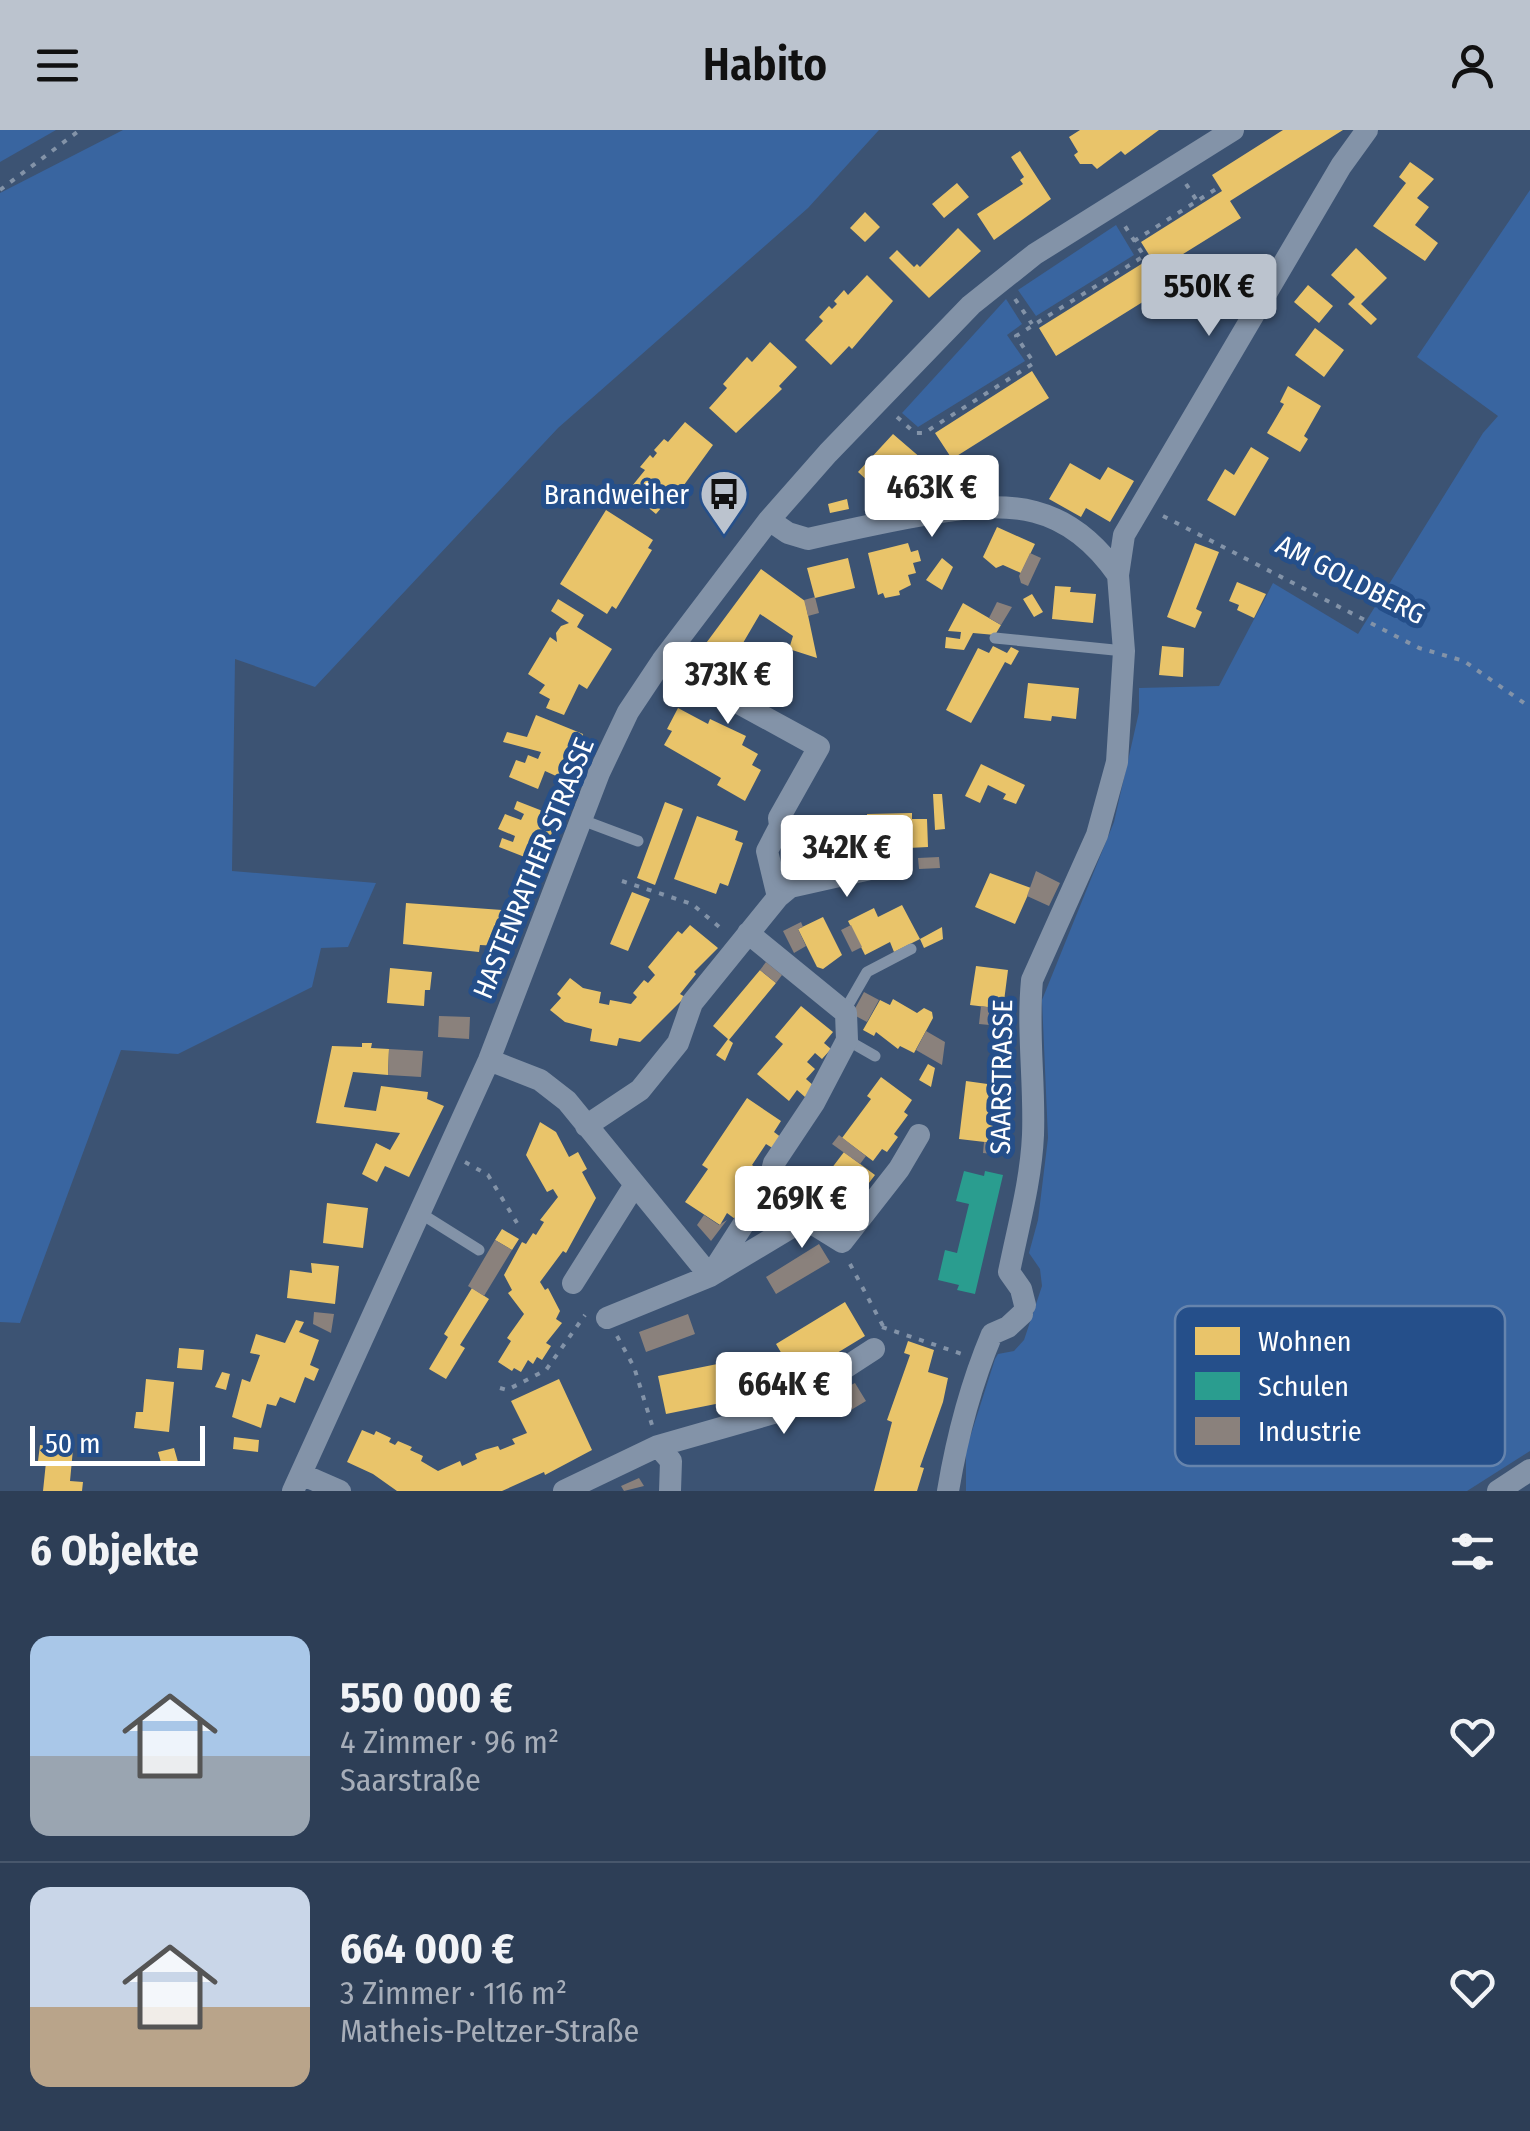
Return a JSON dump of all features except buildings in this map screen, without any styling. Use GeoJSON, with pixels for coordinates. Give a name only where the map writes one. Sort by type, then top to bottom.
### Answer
{"type":"FeatureCollection","features":[{"type":"Feature","properties":{"kind":"street","name":"HASTENRATHER STRASSE"},"geometry":{"type":"LineString","coordinates":[[297,1483],[489,1060],[628,712],[662,660],[769,520],[840,440],[971,305],[1035,254],[1233,130]]}},
{"type":"Feature","properties":{"kind":"street","name":"SAARSTRASSE"},"geometry":{"type":"LineString","coordinates":[[948,1491],[957,1441],[980,1361],[992,1334],[1008,1327],[1023,1310],[1021,1289],[1010,1272],[1033,1137],[1032,980],[1097,835],[1118,762],[1124,651],[1118,575],[1124,535],[1341,166],[1367,130]]}},
{"type":"Feature","properties":{"kind":"street"},"geometry":{"type":"LineString","coordinates":[[769,520],[788,534],[808,539],[974,506],[1014,507],[1036,511],[1069,525],[1103,553],[1118,575]]}},
{"type":"Feature","properties":{"kind":"street"},"geometry":{"type":"LineString","coordinates":[[662,660],[819,747],[780,818],[767,851],[778,897]]}},
{"type":"Feature","properties":{"kind":"street"},"geometry":{"type":"LineString","coordinates":[[586,1126],[640,1090],[678,1043],[692,1003],[778,897],[790,887],[897,863]]}},
{"type":"Feature","properties":{"kind":"street"},"geometry":{"type":"LineString","coordinates":[[710,1276],[768,1186],[774,1163],[814,1103],[847,1040],[844,1012],[744,939]]}},
{"type":"Feature","properties":{"kind":"street"},"geometry":{"type":"LineString","coordinates":[[489,1060],[540,1080],[567,1101],[710,1276]]}},
{"type":"Feature","properties":{"kind":"street"},"geometry":{"type":"LineString","coordinates":[[608,1318],[710,1276],[804,1219],[842,1242],[900,1169],[918,1135]]}},
{"type":"Feature","properties":{"kind":"street"},"geometry":{"type":"LineString","coordinates":[[573,1283],[634,1186]]}},
{"type":"Feature","properties":{"kind":"street"},"geometry":{"type":"LineString","coordinates":[[564,1491],[658,1446],[777,1412],[874,1349]]}},
{"type":"Feature","properties":{"kind":"street"},"geometry":{"type":"LineString","coordinates":[[658,1446],[670,1461],[670,1491]]}},
{"type":"Feature","properties":{"kind":"street"},"geometry":{"type":"LineString","coordinates":[[1498,1491],[1530,1470]]}},
{"type":"Feature","properties":{"kind":"street"},"geometry":{"type":"LineString","coordinates":[[297,1483],[340,1491]]}},
{"type":"Feature","properties":{"kind":"lane"},"geometry":{"type":"LineString","coordinates":[[995,638],[1124,651]]}},
{"type":"Feature","properties":{"kind":"lane"},"geometry":{"type":"LineString","coordinates":[[582,820],[638,841]]}},
{"type":"Feature","properties":{"kind":"lane"},"geometry":{"type":"LineString","coordinates":[[844,1012],[868,972],[911,950]]}},
{"type":"Feature","properties":{"kind":"lane"},"geometry":{"type":"LineString","coordinates":[[847,1040],[875,1056]]}},
{"type":"Feature","properties":{"kind":"lane"},"geometry":{"type":"LineString","coordinates":[[420,1213],[479,1250]]}},
{"type":"Feature","properties":{"kind":"path"},"geometry":{"type":"LineString","coordinates":[[0,190],[80,130]]}},
{"type":"Feature","properties":{"kind":"path"},"geometry":{"type":"LineString","coordinates":[[1185,183],[1197,201]]}},
{"type":"Feature","properties":{"kind":"path"},"geometry":{"type":"LineString","coordinates":[[1134,241],[1216,189]]}},
{"type":"Feature","properties":{"kind":"path"},"geometry":{"type":"LineString","coordinates":[[894,415],[915,433],[924,433],[1034,363],[1016,336],[1144,256],[1128,232]]}},
{"type":"Feature","properties":{"kind":"path"},"geometry":{"type":"LineString","coordinates":[[1026,316],[1033,326]]}},
{"type":"Feature","properties":{"kind":"path","name":"AM GOLDBERG"},"geometry":{"type":"LineString","coordinates":[[1140,506],[1188,527],[1419,648],[1464,661],[1524,703],[1530,698]]}},
{"type":"Feature","properties":{"kind":"path"},"geometry":{"type":"LineString","coordinates":[[622,881],[692,904],[744,939]]}},
{"type":"Feature","properties":{"kind":"path"},"geometry":{"type":"LineString","coordinates":[[488,1174],[517,1223]]}},
{"type":"Feature","properties":{"kind":"path"},"geometry":{"type":"LineString","coordinates":[[842,1242],[883,1326],[980,1361]]}},
{"type":"Feature","properties":{"kind":"path"},"geometry":{"type":"LineString","coordinates":[[500,1388],[508,1390],[546,1370],[592,1303],[608,1318],[634,1367],[658,1446]]}},
{"type":"Feature","properties":{"kind":"path"},"geometry":{"type":"LineString","coordinates":[[874,1349],[883,1326]]}},
{"type":"Feature","properties":{"kind":"shaded area"},"geometry":{"type":"Polygon","coordinates":[[[0,130],[56,130],[0,162],[0,130]]]}},
{"type":"Feature","properties":{"kind":"shaded area"},"geometry":{"type":"Polygon","coordinates":[[[123,130],[879,130],[808,208],[558,428],[315,687],[235,659],[232,871],[376,883],[348,947],[321,948],[312,987],[178,1054],[121,1050],[20,1323],[0,1322],[0,193],[123,130]]]}},
{"type":"Feature","properties":{"kind":"shaded area"},"geometry":{"type":"Polygon","coordinates":[[[1530,190],[1530,1451],[1467,1491],[966,1491],[966,1450],[995,1359],[998,1354],[1014,1351],[1024,1340],[1042,1286],[1040,1269],[1029,1253],[1038,1220],[1048,1138],[1042,1000],[1114,822],[1139,712],[1139,688],[1219,686],[1273,583],[1358,634],[1483,433],[1498,416],[1417,357],[1530,190]]]}},
{"type":"Feature","properties":{"kind":"shaded area"},"geometry":{"type":"Polygon","coordinates":[[[1116,225],[1134,255],[1036,316],[1018,290],[1116,225]]]}},
{"type":"Feature","properties":{"kind":"shaded area"},"geometry":{"type":"Polygon","coordinates":[[[1006,299],[1022,324],[1007,335],[1025,361],[918,427],[902,413],[1006,299]]]}},
{"type":"Feature","properties":{"kind":"place","name":"Brandweiher"},"geometry":{"type":"Point","coordinates":[724,536]}}]}
